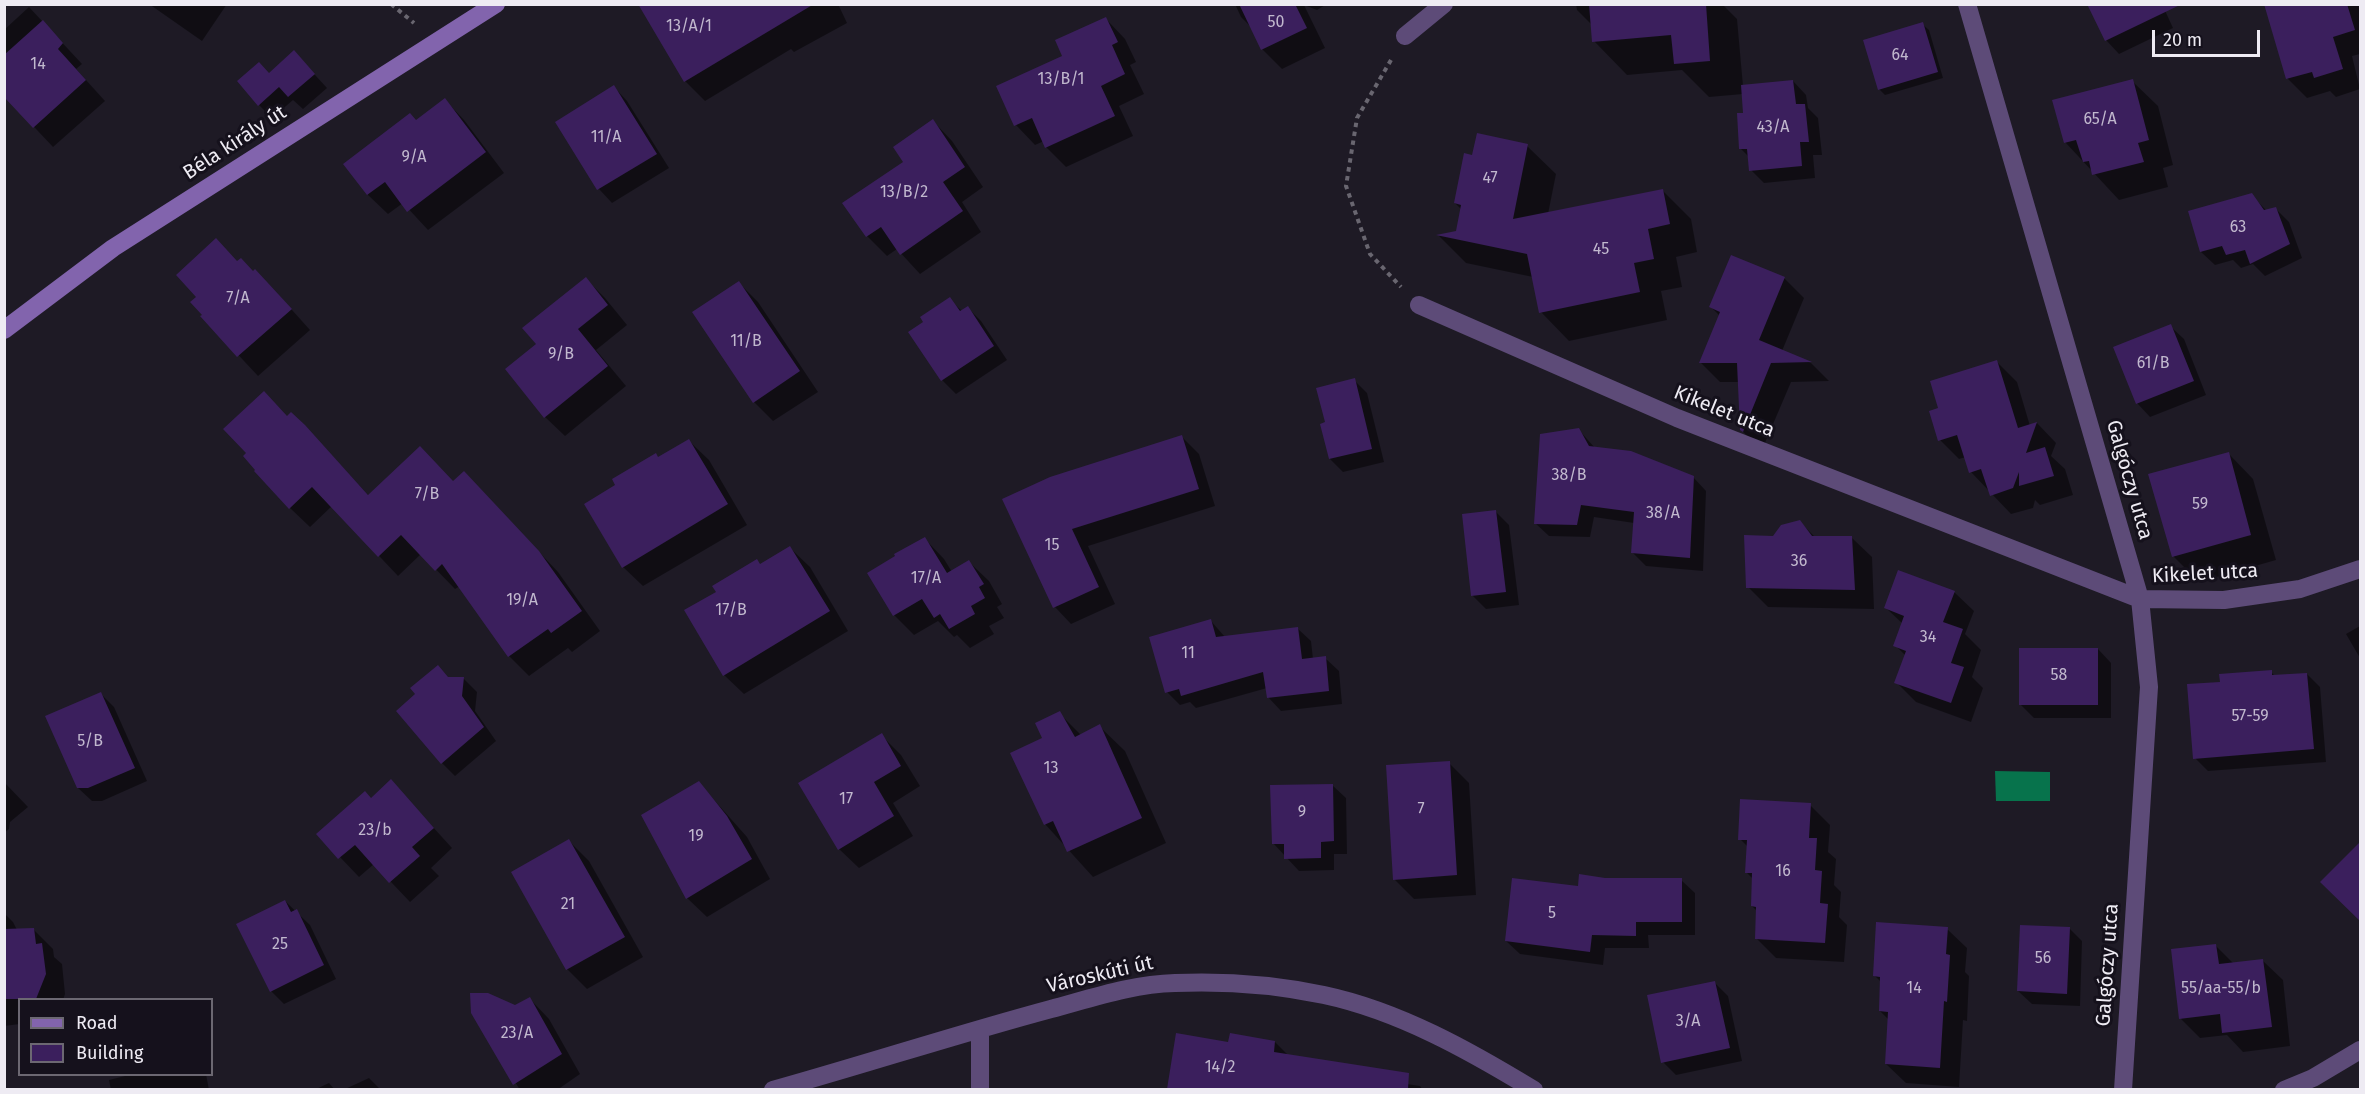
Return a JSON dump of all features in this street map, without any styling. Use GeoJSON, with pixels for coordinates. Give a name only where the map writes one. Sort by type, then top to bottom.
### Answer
{"type":"FeatureCollection","features":[{"type":"Feature","properties":{"kind":"street","name":"Béla király út"},"geometry":{"type":"LineString","coordinates":[[4,330],[113,248],[496,4]]}},
{"type":"Feature","properties":{"kind":"street"},"geometry":{"type":"LineString","coordinates":[[1405,36],[1444,4]]}},
{"type":"Feature","properties":{"kind":"street","name":"Galgóczy utca"},"geometry":{"type":"LineString","coordinates":[[1967,4],[2140,599],[2149,687],[2123,1089]]}},
{"type":"Feature","properties":{"kind":"street","name":"Kikelet utca"},"geometry":{"type":"LineString","coordinates":[[1419,305],[1677,418],[2140,599],[2224,600],[2300,589],[2361,569]]}},
{"type":"Feature","properties":{"kind":"street","name":"Városkúti út"},"geometry":{"type":"LineString","coordinates":[[773,1089],[1130,988],[1174,982],[1245,985],[1325,995],[1375,1011],[1428,1032],[1534,1089]]}},
{"type":"Feature","properties":{"kind":"street"},"geometry":{"type":"LineString","coordinates":[[980,1029],[980,1089]]}},
{"type":"Feature","properties":{"kind":"street"},"geometry":{"type":"LineString","coordinates":[[2284,1089],[2313,1078],[2361,1050]]}},
{"type":"Feature","properties":{"kind":"path"},"geometry":{"type":"LineString","coordinates":[[1405,36],[1357,118],[1346,186],[1370,254],[1419,305]]}},
{"type":"Feature","properties":{"kind":"shaded area"},"geometry":{"type":"Polygon","coordinates":[[[1995,771],[2050,772],[2050,801],[1996,801],[1995,771]]]}},
{"type":"Feature","properties":{"kind":"building"},"geometry":{"type":"Polygon","coordinates":[[[638,4],[814,4],[684,82],[638,4]]]}},
{"type":"Feature","properties":{"kind":"building"},"geometry":{"type":"Polygon","coordinates":[[[1239,4],[1295,4],[1307,28],[1261,50],[1239,4]]]}},
{"type":"Feature","properties":{"kind":"building"},"geometry":{"type":"Polygon","coordinates":[[[1589,4],[1706,4],[1710,61],[1674,64],[1671,35],[1592,42],[1589,4]]]}},
{"type":"Feature","properties":{"kind":"building"},"geometry":{"type":"Polygon","coordinates":[[[2087,4],[2182,4],[2105,41],[2087,4]]]}},
{"type":"Feature","properties":{"kind":"building"},"geometry":{"type":"Polygon","coordinates":[[[2264,4],[2347,4],[2355,30],[2333,37],[2343,69],[2314,78],[2312,72],[2286,79],[2264,4]]]}},
{"type":"Feature","properties":{"kind":"building"},"geometry":{"type":"Polygon","coordinates":[[[1106,17],[1118,42],[1112,45],[1125,74],[1101,86],[1115,116],[1045,148],[1032,118],[1014,126],[996,86],[1062,56],[1055,40],[1106,17]]]}},
{"type":"Feature","properties":{"kind":"building"},"geometry":{"type":"Polygon","coordinates":[[[43,20],[63,43],[58,49],[86,80],[33,128],[4,97],[4,55],[43,20]]]}},
{"type":"Feature","properties":{"kind":"building"},"geometry":{"type":"Polygon","coordinates":[[[1923,22],[1938,72],[1878,90],[1863,40],[1923,22]]]}},
{"type":"Feature","properties":{"kind":"building"},"geometry":{"type":"Polygon","coordinates":[[[294,50],[315,74],[288,97],[279,87],[258,106],[237,81],[259,62],[269,73],[294,50]]]}},
{"type":"Feature","properties":{"kind":"building"},"geometry":{"type":"Polygon","coordinates":[[[2133,79],[2149,140],[2138,143],[2144,162],[2092,175],[2089,161],[2083,162],[2076,140],[2064,143],[2052,100],[2133,79]]]}},
{"type":"Feature","properties":{"kind":"building"},"geometry":{"type":"Polygon","coordinates":[[[1793,80],[1796,104],[1805,104],[1809,142],[1800,142],[1802,166],[1749,171],[1747,149],[1739,149],[1737,113],[1743,113],[1741,85],[1793,80]]]}},
{"type":"Feature","properties":{"kind":"building"},"geometry":{"type":"Polygon","coordinates":[[[614,85],[657,154],[597,190],[555,122],[614,85]]]}},
{"type":"Feature","properties":{"kind":"building"},"geometry":{"type":"Polygon","coordinates":[[[445,98],[486,152],[407,212],[385,182],[367,195],[343,164],[410,113],[416,120],[445,98]]]}},
{"type":"Feature","properties":{"kind":"building"},"geometry":{"type":"Polygon","coordinates":[[[933,119],[965,167],[943,182],[963,211],[900,255],[881,227],[866,237],[842,203],[903,162],[893,147],[933,119]]]}},
{"type":"Feature","properties":{"kind":"building"},"geometry":{"type":"Polygon","coordinates":[[[1477,133],[1528,144],[1513,219],[1663,189],[1670,224],[1648,229],[1654,259],[1634,263],[1640,292],[1539,313],[1527,254],[1436,235],[1456,231],[1461,205],[1454,203],[1464,153],[1472,155],[1477,133]]]}},
{"type":"Feature","properties":{"kind":"building"},"geometry":{"type":"Polygon","coordinates":[[[2252,193],[2264,210],[2276,207],[2290,244],[2250,264],[2245,250],[2226,255],[2222,246],[2200,252],[2188,211],[2252,193]]]}},
{"type":"Feature","properties":{"kind":"building"},"geometry":{"type":"Polygon","coordinates":[[[216,238],[237,261],[241,258],[253,271],[255,269],[292,309],[237,357],[200,316],[202,315],[190,302],[196,297],[176,275],[216,238]]]}},
{"type":"Feature","properties":{"kind":"building"},"geometry":{"type":"Polygon","coordinates":[[[1731,255],[1785,277],[1759,340],[1812,362],[1771,363],[1743,432],[1740,430],[1737,363],[1699,363],[1720,312],[1709,307],[1731,255]]]}},
{"type":"Feature","properties":{"kind":"building"},"geometry":{"type":"Polygon","coordinates":[[[586,277],[608,305],[578,329],[608,366],[544,418],[505,369],[536,344],[522,328],[586,277]]]}},
{"type":"Feature","properties":{"kind":"building"},"geometry":{"type":"Polygon","coordinates":[[[739,281],[800,371],[753,403],[692,312],[739,281]]]}},
{"type":"Feature","properties":{"kind":"building"},"geometry":{"type":"Polygon","coordinates":[[[950,297],[960,311],[968,306],[994,346],[941,381],[908,332],[923,322],[920,317],[950,297]]]}},
{"type":"Feature","properties":{"kind":"building"},"geometry":{"type":"Polygon","coordinates":[[[2171,324],[2194,381],[2136,404],[2113,347],[2171,324]]]}},
{"type":"Feature","properties":{"kind":"building"},"geometry":{"type":"Polygon","coordinates":[[[1997,360],[2018,428],[2037,422],[2026,453],[2045,447],[2054,476],[2019,486],[2019,472],[2013,488],[1990,496],[1981,469],[1969,473],[1957,435],[1938,441],[1929,411],[1938,408],[1930,381],[1997,360]]]}},
{"type":"Feature","properties":{"kind":"building"},"geometry":{"type":"Polygon","coordinates":[[[1355,378],[1372,449],[1329,459],[1320,424],[1325,422],[1316,388],[1355,378]]]}},
{"type":"Feature","properties":{"kind":"building"},"geometry":{"type":"Polygon","coordinates":[[[264,391],[287,416],[291,412],[305,425],[368,495],[420,446],[453,481],[464,471],[539,551],[582,611],[551,633],[548,629],[508,657],[442,564],[435,571],[401,535],[378,557],[312,487],[289,509],[254,471],[243,456],[246,453],[223,429],[264,391]]]}},
{"type":"Feature","properties":{"kind":"building"},"geometry":{"type":"Polygon","coordinates":[[[1579,428],[1589,446],[1631,451],[1694,476],[1690,558],[1631,553],[1634,512],[1581,505],[1577,525],[1534,524],[1540,434],[1579,428]]]}},
{"type":"Feature","properties":{"kind":"building"},"geometry":{"type":"Polygon","coordinates":[[[1182,435],[1199,489],[1072,529],[1099,587],[1053,608],[1002,499],[1050,477],[1182,435]]]}},
{"type":"Feature","properties":{"kind":"building"},"geometry":{"type":"Polygon","coordinates":[[[689,439],[728,504],[622,568],[584,504],[615,485],[612,479],[656,453],[658,457],[689,439]]]}},
{"type":"Feature","properties":{"kind":"building"},"geometry":{"type":"Polygon","coordinates":[[[2229,452],[2251,535],[2172,557],[2148,474],[2229,452]]]}},
{"type":"Feature","properties":{"kind":"building"},"geometry":{"type":"Polygon","coordinates":[[[1496,510],[1506,592],[1471,596],[1462,514],[1496,510]]]}},
{"type":"Feature","properties":{"kind":"building"},"geometry":{"type":"Polygon","coordinates":[[[1800,520],[1812,536],[1852,536],[1855,590],[1746,588],[1744,535],[1773,536],[1781,525],[1800,520]]]}},
{"type":"Feature","properties":{"kind":"building"},"geometry":{"type":"Polygon","coordinates":[[[925,537],[947,573],[969,560],[984,584],[979,587],[985,598],[971,606],[975,614],[949,629],[940,614],[934,618],[922,599],[893,616],[867,573],[895,556],[894,554],[925,537]]]}},
{"type":"Feature","properties":{"kind":"building"},"geometry":{"type":"Polygon","coordinates":[[[790,546],[830,611],[723,676],[684,610],[716,592],[712,586],[757,559],[760,564],[790,546]]]}},
{"type":"Feature","properties":{"kind":"building"},"geometry":{"type":"Polygon","coordinates":[[[1898,570],[1955,591],[1943,622],[1963,629],[1951,663],[1964,667],[1951,703],[1894,683],[1906,651],[1893,646],[1904,616],[1884,608],[1898,570]]]}},
{"type":"Feature","properties":{"kind":"building"},"geometry":{"type":"Polygon","coordinates":[[[1211,619],[1216,637],[1298,627],[1302,659],[1326,656],[1329,691],[1267,698],[1263,672],[1181,696],[1179,689],[1165,693],[1149,637],[1211,619]]]}},
{"type":"Feature","properties":{"kind":"building"},"geometry":{"type":"Polygon","coordinates":[[[2019,648],[2098,648],[2098,705],[2019,705],[2019,648]]]}},
{"type":"Feature","properties":{"kind":"building"},"geometry":{"type":"Polygon","coordinates":[[[438,665],[448,677],[464,677],[462,696],[484,727],[441,764],[396,711],[415,694],[410,688],[438,665]]]}},
{"type":"Feature","properties":{"kind":"building"},"geometry":{"type":"Polygon","coordinates":[[[2272,670],[2272,675],[2307,673],[2314,749],[2193,759],[2187,684],[2220,682],[2219,674],[2272,670]]]}},
{"type":"Feature","properties":{"kind":"building"},"geometry":{"type":"Polygon","coordinates":[[[101,692],[135,768],[88,788],[77,788],[45,716],[101,692]]]}},
{"type":"Feature","properties":{"kind":"building"},"geometry":{"type":"Polygon","coordinates":[[[1060,711],[1075,737],[1100,724],[1142,818],[1067,852],[1053,821],[1044,825],[1010,753],[1042,738],[1035,723],[1060,711]]]}},
{"type":"Feature","properties":{"kind":"building"},"geometry":{"type":"Polygon","coordinates":[[[882,733],[901,766],[874,782],[894,816],[838,850],[798,783],[882,733]]]}},
{"type":"Feature","properties":{"kind":"building"},"geometry":{"type":"Polygon","coordinates":[[[1450,761],[1457,875],[1393,880],[1386,765],[1450,761]]]}},
{"type":"Feature","properties":{"kind":"building"},"geometry":{"type":"Polygon","coordinates":[[[391,779],[434,828],[412,847],[420,856],[389,883],[355,845],[338,859],[316,834],[365,791],[371,798],[391,779]]]}},
{"type":"Feature","properties":{"kind":"building"},"geometry":{"type":"Polygon","coordinates":[[[699,781],[727,816],[752,859],[686,899],[641,815],[699,781]]]}},
{"type":"Feature","properties":{"kind":"building"},"geometry":{"type":"Polygon","coordinates":[[[1333,784],[1334,841],[1321,842],[1321,858],[1284,859],[1284,844],[1272,844],[1270,785],[1333,784]]]}},
{"type":"Feature","properties":{"kind":"building"},"geometry":{"type":"Polygon","coordinates":[[[1740,799],[1811,803],[1809,838],[1817,838],[1815,870],[1822,871],[1820,903],[1828,904],[1825,943],[1755,939],[1756,907],[1751,906],[1752,873],[1745,873],[1747,840],[1738,840],[1740,799]]]}},
{"type":"Feature","properties":{"kind":"building"},"geometry":{"type":"Polygon","coordinates":[[[569,839],[625,937],[566,970],[511,872],[569,839]]]}},
{"type":"Feature","properties":{"kind":"building"},"geometry":{"type":"Polygon","coordinates":[[[2361,841],[2361,922],[2320,882],[2361,841]]]}},
{"type":"Feature","properties":{"kind":"building"},"geometry":{"type":"Polygon","coordinates":[[[1579,874],[1605,878],[1682,878],[1682,922],[1636,922],[1636,936],[1592,935],[1590,952],[1505,941],[1512,878],[1578,886],[1579,874]]]}},
{"type":"Feature","properties":{"kind":"building"},"geometry":{"type":"Polygon","coordinates":[[[285,900],[291,912],[297,909],[324,965],[270,992],[236,924],[285,900]]]}},
{"type":"Feature","properties":{"kind":"building"},"geometry":{"type":"Polygon","coordinates":[[[1876,922],[1948,927],[1946,954],[1950,955],[1947,1002],[1944,1001],[1940,1068],[1885,1064],[1888,1012],[1879,1011],[1880,977],[1873,976],[1876,922]]]}},
{"type":"Feature","properties":{"kind":"building"},"geometry":{"type":"Polygon","coordinates":[[[2020,925],[2070,927],[2067,994],[2017,991],[2020,925]]]}},
{"type":"Feature","properties":{"kind":"building"},"geometry":{"type":"Polygon","coordinates":[[[34,928],[36,944],[42,943],[46,974],[36,998],[4,999],[4,929],[34,928]]]}},
{"type":"Feature","properties":{"kind":"building"},"geometry":{"type":"Polygon","coordinates":[[[2216,944],[2219,964],[2263,959],[2272,1027],[2222,1033],[2220,1014],[2179,1019],[2171,949],[2216,944]]]}},
{"type":"Feature","properties":{"kind":"building"},"geometry":{"type":"Polygon","coordinates":[[[1715,981],[1730,1048],[1661,1063],[1647,995],[1715,981]]]}},
{"type":"Feature","properties":{"kind":"building"},"geometry":{"type":"Polygon","coordinates":[[[470,993],[488,993],[515,1005],[530,997],[562,1054],[513,1085],[471,1013],[470,993]]]}},
{"type":"Feature","properties":{"kind":"building"},"geometry":{"type":"Polygon","coordinates":[[[1176,1033],[1228,1042],[1230,1033],[1275,1041],[1274,1052],[1409,1073],[1408,1089],[1167,1089],[1176,1033]]]}}]}
